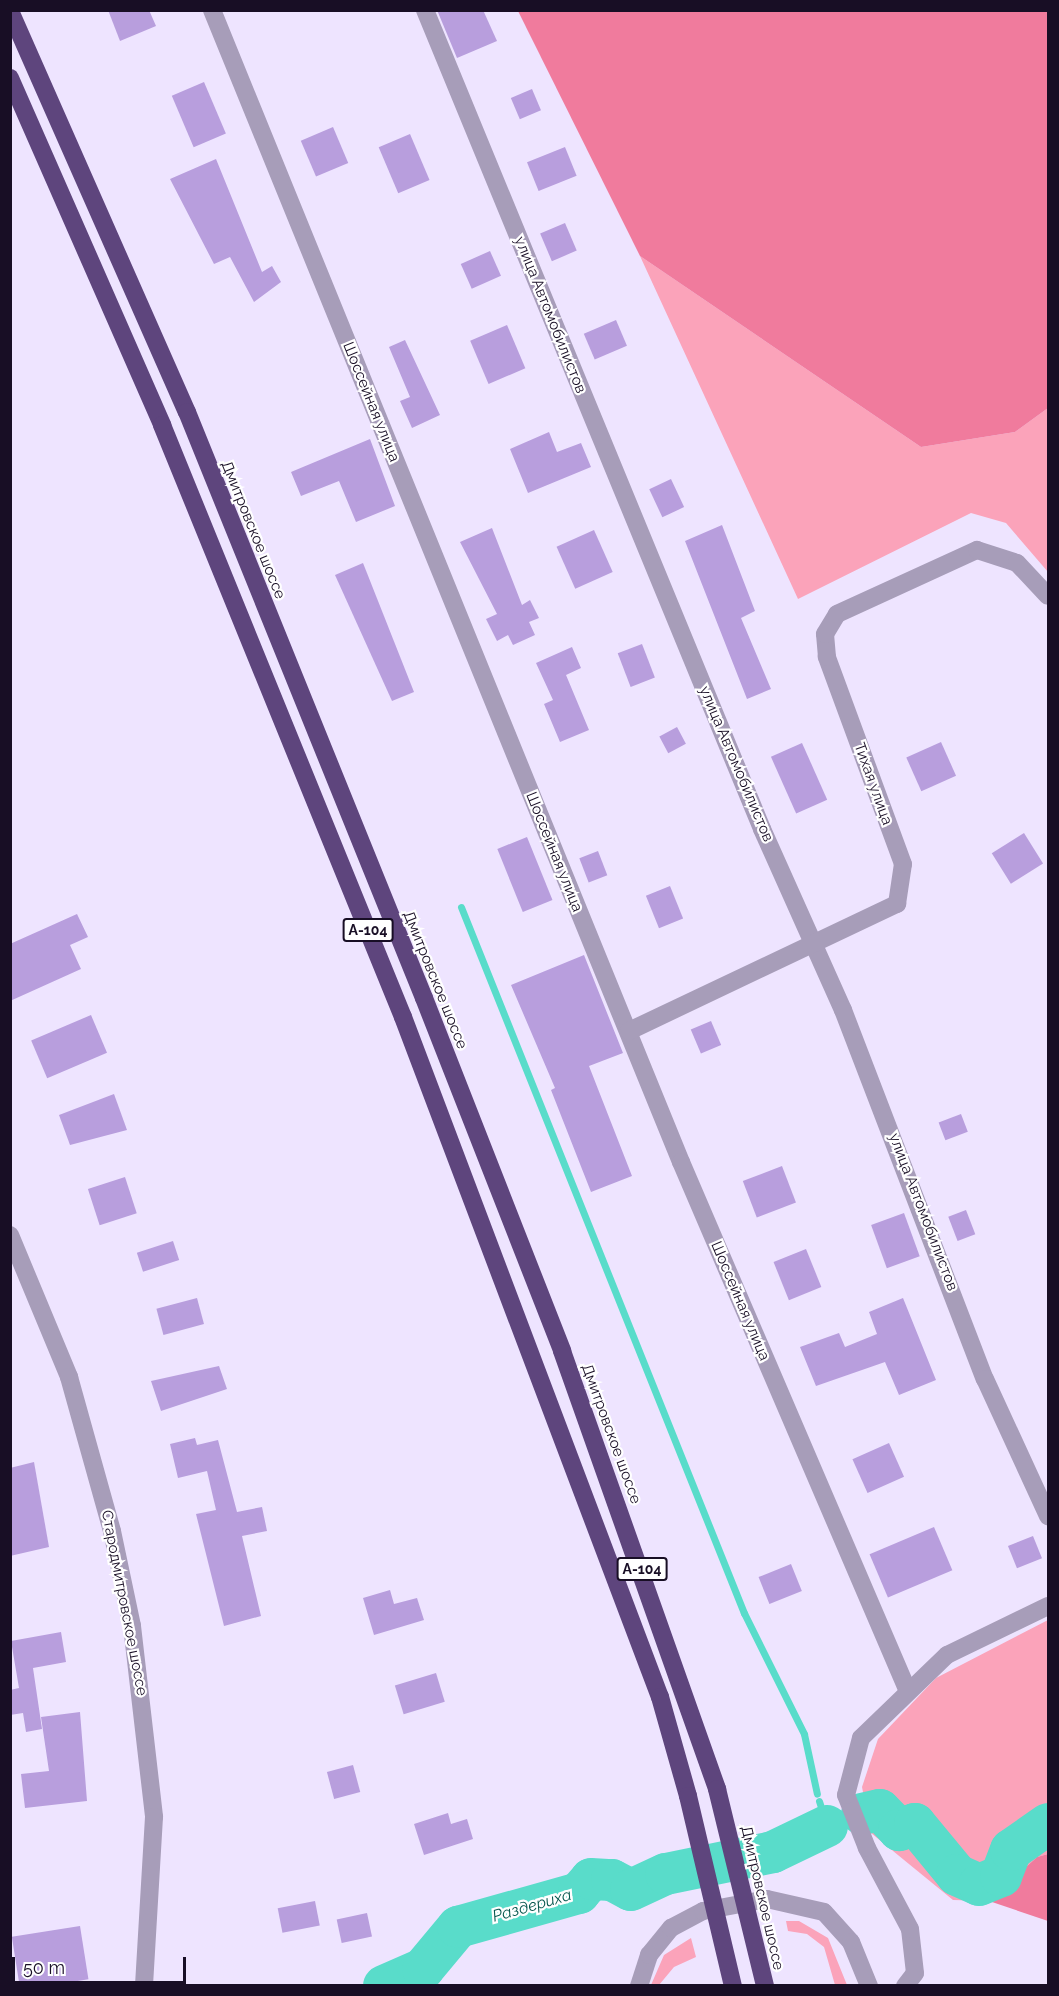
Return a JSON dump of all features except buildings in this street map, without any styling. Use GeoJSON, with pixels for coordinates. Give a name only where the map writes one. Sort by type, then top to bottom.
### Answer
{"type":"FeatureCollection","features":[{"type":"Feature","properties":{"kind":"highway","name":"Дмитровское шоссе"},"geometry":{"type":"LineString","coordinates":[[10,11],[186,412],[424,998],[562,1351],[717,1789],[765,1986]]}},
{"type":"Feature","properties":{"kind":"highway","name":"А-104"},"geometry":{"type":"LineString","coordinates":[[10,78],[162,425],[403,1017],[656,1686],[688,1796],[733,1986]]}},
{"type":"Feature","properties":{"kind":"street","name":"Шоссейная улица"},"geometry":{"type":"LineString","coordinates":[[212,10],[629,1031],[907,1689]]}},
{"type":"Feature","properties":{"kind":"street","name":"улица Автомобилистов"},"geometry":{"type":"LineString","coordinates":[[425,10],[937,1243],[986,1379],[1048,1516]]}},
{"type":"Feature","properties":{"kind":"street","name":"Тихая улица"},"geometry":{"type":"LineString","coordinates":[[629,1031],[897,904],[903,886],[903,864],[827,657],[825,634],[837,614],[977,550],[1017,563],[1048,596]]}},
{"type":"Feature","properties":{"kind":"street","name":"Стародмитровское шоссе"},"geometry":{"type":"LineString","coordinates":[[10,1235],[69,1377],[112,1531],[132,1626],[154,1816],[144,1986]]}},
{"type":"Feature","properties":{"kind":"street"},"geometry":{"type":"LineString","coordinates":[[905,1986],[915,1973],[910,1929],[846,1795],[861,1738],[907,1689],[947,1655],[1048,1606]]}},
{"type":"Feature","properties":{"kind":"street"},"geometry":{"type":"LineString","coordinates":[[639,1986],[649,1955],[671,1928],[703,1911],[767,1899],[824,1912],[851,1942],[869,1986]]}},
{"type":"Feature","properties":{"kind":"shaded area"},"geometry":{"type":"Polygon","coordinates":[[[518,11],[1048,11],[1048,408],[1015,432],[921,447],[640,256],[518,11]]]}},
{"type":"Feature","properties":{"kind":"shaded area"},"geometry":{"type":"Polygon","coordinates":[[[640,256],[921,447],[1015,432],[1048,408],[1048,572],[1006,523],[971,513],[798,599],[640,256]]]}},
{"type":"Feature","properties":{"kind":"shaded area"},"geometry":{"type":"Polygon","coordinates":[[[1048,1620],[1048,1854],[1037,1857],[989,1901],[953,1900],[871,1833],[862,1787],[878,1739],[936,1678],[1048,1620]]]}},
{"type":"Feature","properties":{"kind":"shaded area"},"geometry":{"type":"Polygon","coordinates":[[[1048,1854],[1048,1921],[989,1901],[1037,1857],[1048,1854]]]}},
{"type":"Feature","properties":{"kind":"shaded area"},"geometry":{"type":"Polygon","coordinates":[[[786,1921],[799,1921],[828,1938],[847,1985],[835,1985],[824,1947],[807,1934],[788,1931],[786,1921]]]}},
{"type":"Feature","properties":{"kind":"shaded area"},"geometry":{"type":"Polygon","coordinates":[[[691,1938],[696,1957],[674,1967],[659,1985],[651,1985],[664,1955],[691,1938]]]}},
{"type":"Feature","properties":{"kind":"waterway"},"geometry":{"type":"LineString","coordinates":[[461,907],[744,1613],[804,1734],[817,1794]]}},
{"type":"Feature","properties":{"kind":"waterway"},"geometry":{"type":"LineString","coordinates":[[819,1801],[827,1826]]}},
{"type":"Feature","properties":{"kind":"waterway","name":"Раздериха"},"geometry":{"type":"LineString","coordinates":[[862,1814],[880,1810],[899,1830],[915,1824],[957,1875],[979,1885],[1001,1876],[1011,1850],[1048,1824]]}},
{"type":"Feature","properties":{"kind":"waterway","name":"Раздериха"},"geometry":{"type":"LineString","coordinates":[[384,1986],[423,1969],[458,1927],[579,1893],[591,1879],[612,1880],[631,1890],[666,1874],[773,1852],[827,1826]]}}]}
